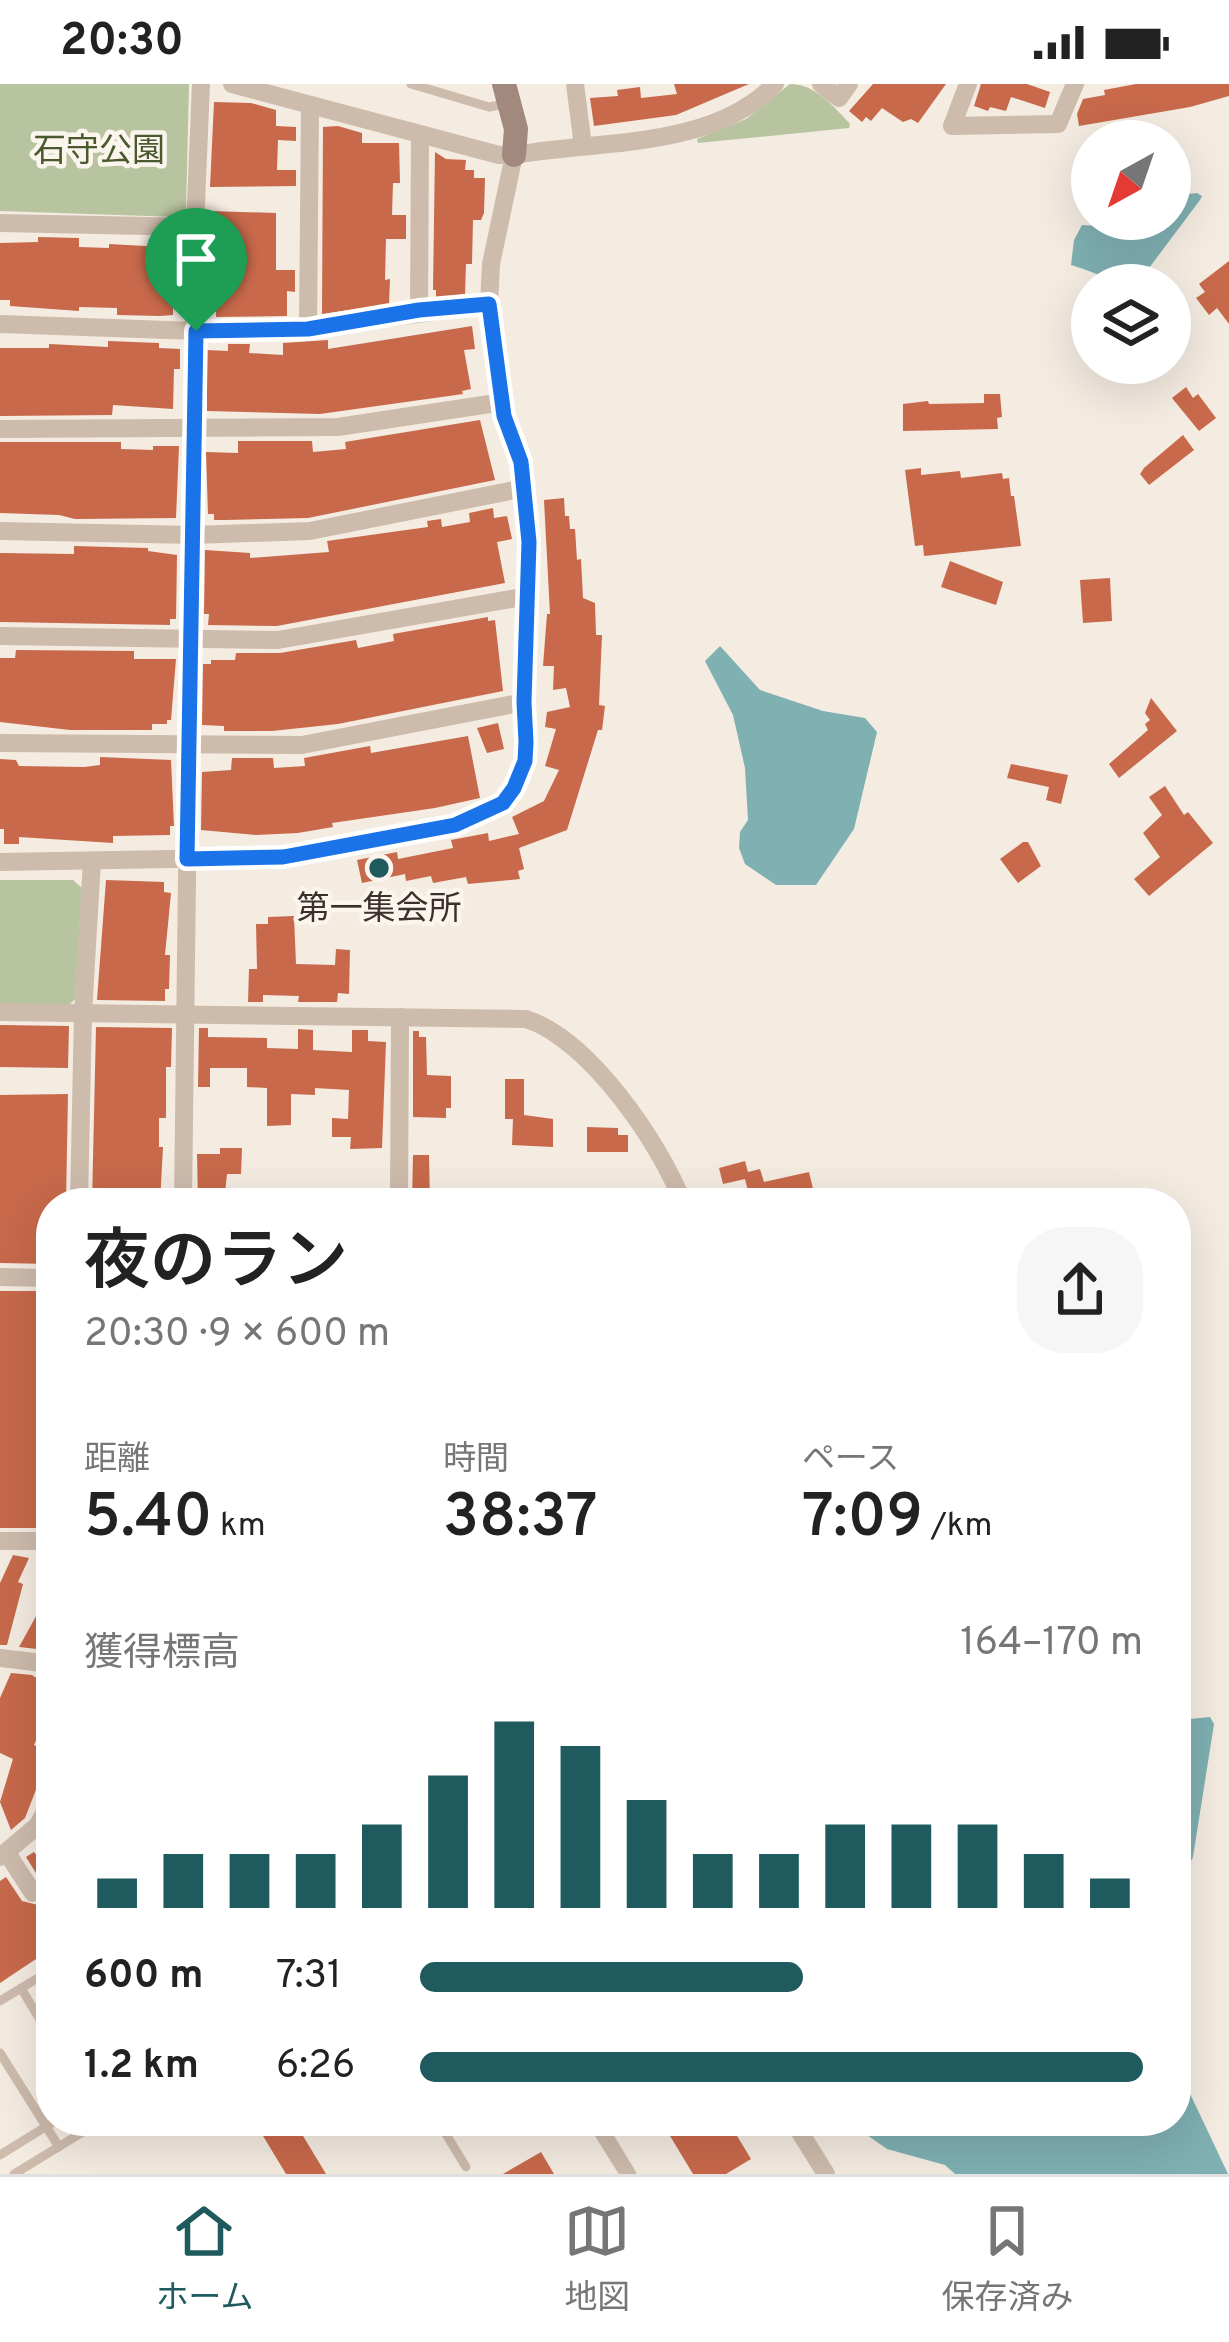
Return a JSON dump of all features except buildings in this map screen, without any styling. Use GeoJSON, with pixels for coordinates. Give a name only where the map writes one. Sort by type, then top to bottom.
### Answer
{"type":"FeatureCollection","features":[{"type":"Feature","properties":{"kind":"street"},"geometry":{"type":"LineString","coordinates":[[183,1188],[195,227],[201,84]]}},
{"type":"Feature","properties":{"kind":"street"},"geometry":{"type":"LineString","coordinates":[[232,84],[514,155],[708,125],[761,98],[775,84]]}},
{"type":"Feature","properties":{"kind":"street"},"geometry":{"type":"LineString","coordinates":[[575,84],[583,146]]}},
{"type":"Feature","properties":{"kind":"street"},"geometry":{"type":"LineString","coordinates":[[821,84],[839,98],[849,84]]}},
{"type":"Feature","properties":{"kind":"street"},"geometry":{"type":"LineString","coordinates":[[968,84],[952,126],[1058,124],[1075,84]]}},
{"type":"Feature","properties":{"kind":"street"},"geometry":{"type":"LineString","coordinates":[[0,862],[283,857],[480,817],[503,803],[520,775],[526,742],[529,542],[525,488],[503,402],[489,304],[491,264],[514,155],[516,129],[507,93]]}},
{"type":"Feature","properties":{"kind":"street"},"geometry":{"type":"LineString","coordinates":[[308,329],[310,105]]}},
{"type":"Feature","properties":{"kind":"street"},"geometry":{"type":"LineString","coordinates":[[419,310],[420,135]]}},
{"type":"Feature","properties":{"kind":"street"},"geometry":{"type":"LineString","coordinates":[[0,223],[195,227]]}},
{"type":"Feature","properties":{"kind":"street"},"geometry":{"type":"LineString","coordinates":[[0,324],[196,331],[308,329],[419,310],[489,304]]}},
{"type":"Feature","properties":{"kind":"street"},"geometry":{"type":"LineString","coordinates":[[0,429],[338,427],[503,402]]}},
{"type":"Feature","properties":{"kind":"street"},"geometry":{"type":"LineString","coordinates":[[0,531],[194,535],[310,530],[525,488]]}},
{"type":"Feature","properties":{"kind":"street"},"geometry":{"type":"LineString","coordinates":[[0,635],[278,640],[527,596]]}},
{"type":"Feature","properties":{"kind":"street"},"geometry":{"type":"LineString","coordinates":[[0,742],[302,746],[524,702]]}},
{"type":"Feature","properties":{"kind":"street"},"geometry":{"type":"LineString","coordinates":[[80,1188],[92,861]]}},
{"type":"Feature","properties":{"kind":"street"},"geometry":{"type":"LineString","coordinates":[[0,1012],[526,1019],[550,1026],[609,1087],[657,1149],[676,1188]]}},
{"type":"Feature","properties":{"kind":"street"},"geometry":{"type":"LineString","coordinates":[[399,1188],[400,1018]]}},
{"type":"Feature","properties":{"kind":"street"},"geometry":{"type":"LineString","coordinates":[[0,1277],[36,1278]]}},
{"type":"Feature","properties":{"kind":"street"},"geometry":{"type":"LineString","coordinates":[[0,1541],[36,1541]]}},
{"type":"Feature","properties":{"kind":"street"},"geometry":{"type":"LineString","coordinates":[[0,1658],[36,1662]]}},
{"type":"Feature","properties":{"kind":"street"},"geometry":{"type":"LineString","coordinates":[[33,1892],[3,1855],[36,1828]]}},
{"type":"Feature","properties":{"kind":"street"},"geometry":{"type":"LineString","coordinates":[[802,2136],[826,2174]]}},
{"type":"Feature","properties":{"kind":"lane"},"geometry":{"type":"LineString","coordinates":[[411,84],[489,107],[507,93]]}},
{"type":"Feature","properties":{"kind":"lane"},"geometry":{"type":"LineString","coordinates":[[0,2001],[36,1979]]}},
{"type":"Feature","properties":{"kind":"lane"},"geometry":{"type":"LineString","coordinates":[[21,1988],[36,2013]]}},
{"type":"Feature","properties":{"kind":"lane"},"geometry":{"type":"LineString","coordinates":[[0,2053],[36,2104]]}},
{"type":"Feature","properties":{"kind":"lane"},"geometry":{"type":"LineString","coordinates":[[0,2155],[36,2133]]}},
{"type":"Feature","properties":{"kind":"lane"},"geometry":{"type":"LineString","coordinates":[[55,2136],[59,2147]]}},
{"type":"Feature","properties":{"kind":"lane"},"geometry":{"type":"LineString","coordinates":[[14,2174],[77,2136]]}},
{"type":"Feature","properties":{"kind":"lane"},"geometry":{"type":"LineString","coordinates":[[447,2136],[466,2167]]}},
{"type":"Feature","properties":{"kind":"lane"},"geometry":{"type":"LineString","coordinates":[[601,2136],[628,2174]]}},
{"type":"Feature","properties":{"kind":"lane"},"geometry":{"type":"LineString","coordinates":[[608,2136],[628,2174]]}},
{"type":"Feature","properties":{"kind":"green space","name":"石守公園"},"geometry":{"type":"Polygon","coordinates":[[[0,84],[189,84],[186,210],[177,217],[0,211],[0,84]]]}},
{"type":"Feature","properties":{"kind":"green space"},"geometry":{"type":"Polygon","coordinates":[[[790,84],[823,97],[849,128],[698,143],[697,139],[746,119],[790,84]]]}},
{"type":"Feature","properties":{"kind":"green space"},"geometry":{"type":"Polygon","coordinates":[[[0,880],[73,880],[82,888],[75,999],[70,1004],[0,1004],[0,880]]]}},
{"type":"Feature","properties":{"kind":"water"},"geometry":{"type":"Polygon","coordinates":[[[1191,194],[1202,196],[1191,212],[1191,194]]]}},
{"type":"Feature","properties":{"kind":"water"},"geometry":{"type":"Polygon","coordinates":[[[1074,240],[1170,240],[1152,264],[1071,264],[1074,240]]]}},
{"type":"Feature","properties":{"kind":"water"},"geometry":{"type":"Polygon","coordinates":[[[720,646],[760,690],[823,711],[865,718],[877,732],[854,829],[816,885],[776,885],[745,864],[739,848],[740,832],[748,820],[745,768],[733,715],[705,661],[720,646]]]}},
{"type":"Feature","properties":{"kind":"water"},"geometry":{"type":"Polygon","coordinates":[[[1210,1717],[1214,1724],[1191,1861],[1191,1719],[1210,1717]]]}},
{"type":"Feature","properties":{"kind":"water"},"geometry":{"type":"Polygon","coordinates":[[[1191,2096],[1228,2174],[955,2174],[945,2165],[887,2149],[868,2136],[1191,2136],[1191,2096]]]}},
{"type":"Feature","properties":{"kind":"place","name":"第一集会所"},"geometry":{"type":"Point","coordinates":[379,868]}},
{"type":"Feature","properties":{"kind":"route"},"geometry":{"type":"LineString","coordinates":[[489,304],[504,416],[521,462],[529,542],[525,761],[503,803],[455,825],[283,857],[187,859],[196,331],[308,329],[419,310],[489,304]]}}]}
